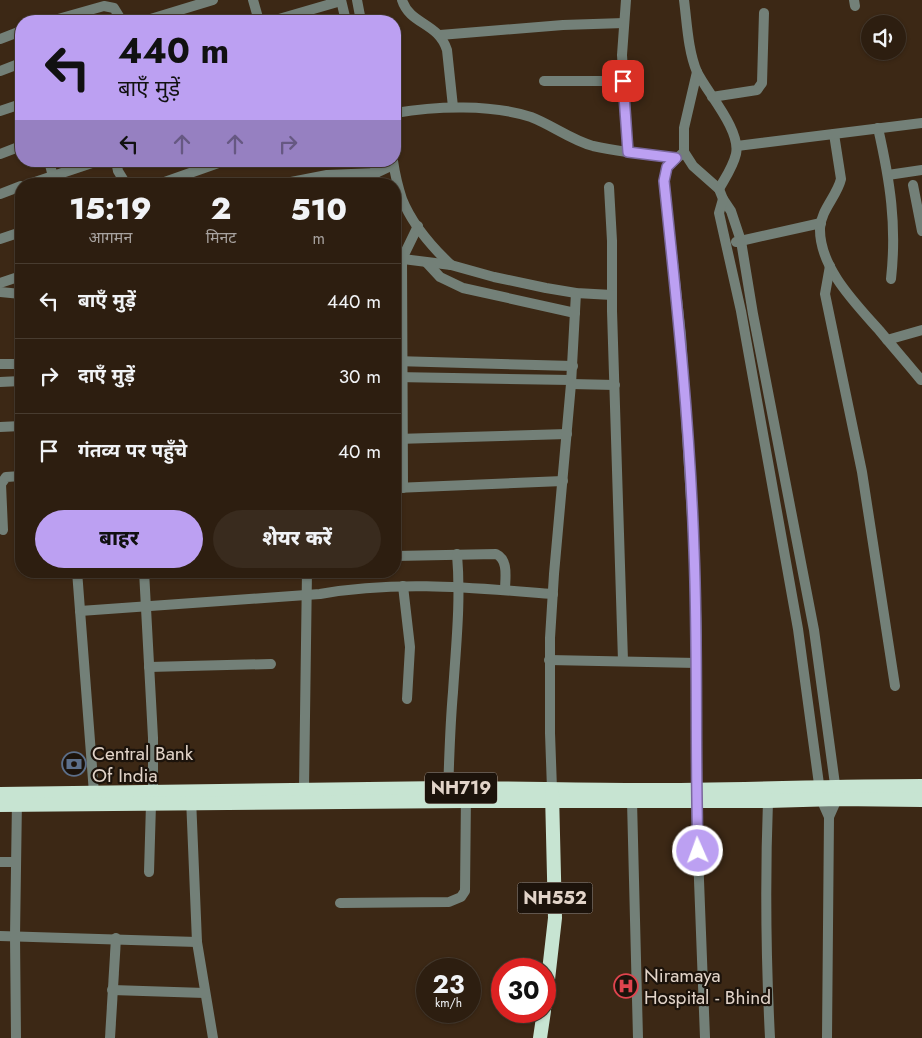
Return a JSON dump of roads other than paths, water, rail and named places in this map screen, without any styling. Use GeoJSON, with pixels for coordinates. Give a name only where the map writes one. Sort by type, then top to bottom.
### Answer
{"type":"FeatureCollection","features":[{"type":"Feature","properties":{"kind":"highway","name":"NH719"},"geometry":{"type":"LineString","coordinates":[[191,798],[304,789],[552,796],[820,793],[922,786]]}},
{"type":"Feature","properties":{"kind":"highway","name":"NH719"},"geometry":{"type":"LineString","coordinates":[[836,792],[922,800]]}},
{"type":"Feature","properties":{"kind":"highway","name":"NH719"},"geometry":{"type":"LineString","coordinates":[[0,805],[17,799],[94,793],[152,798]]}},
{"type":"Feature","properties":{"kind":"highway","name":"NH719"},"geometry":{"type":"LineString","coordinates":[[552,796],[632,801],[696,795],[768,801],[820,793]]}},
{"type":"Feature","properties":{"kind":"highway","name":"NH719"},"geometry":{"type":"LineString","coordinates":[[0,794],[17,799],[448,794]]}},
{"type":"Feature","properties":{"kind":"highway","name":"NH552"},"geometry":{"type":"LineString","coordinates":[[550,958],[555,918],[552,796]]}},
{"type":"Feature","properties":{"kind":"highway"},"geometry":{"type":"LineString","coordinates":[[540,1038],[542,1023]]}},
{"type":"Feature","properties":{"kind":"street"},"geometry":{"type":"LineString","coordinates":[[164,15],[213,0]]}},
{"type":"Feature","properties":{"kind":"street"},"geometry":{"type":"LineString","coordinates":[[253,0],[257,15]]}},
{"type":"Feature","properties":{"kind":"street"},"geometry":{"type":"LineString","coordinates":[[292,15],[341,0],[345,15]]}},
{"type":"Feature","properties":{"kind":"street"},"geometry":{"type":"LineString","coordinates":[[357,0],[360,15]]}},
{"type":"Feature","properties":{"kind":"street"},"geometry":{"type":"LineString","coordinates":[[402,0],[408,12],[440,35],[447,50],[453,108]]}},
{"type":"Feature","properties":{"kind":"street"},"geometry":{"type":"LineString","coordinates":[[626,0],[622,55],[628,152]]}},
{"type":"Feature","properties":{"kind":"street"},"geometry":{"type":"LineString","coordinates":[[684,0],[697,72],[732,130],[736,146],[732,164],[721,194],[720,213],[741,310],[798,629],[820,793],[829,817]]}},
{"type":"Feature","properties":{"kind":"street"},"geometry":{"type":"LineString","coordinates":[[72,15],[104,6],[114,8],[118,15]]}},
{"type":"Feature","properties":{"kind":"street"},"geometry":{"type":"LineString","coordinates":[[712,97],[751,92],[760,88],[762,83],[764,12]]}},
{"type":"Feature","properties":{"kind":"street"},"geometry":{"type":"LineString","coordinates":[[440,35],[562,24],[624,23]]}},
{"type":"Feature","properties":{"kind":"street"},"geometry":{"type":"LineString","coordinates":[[0,39],[15,33]]}},
{"type":"Feature","properties":{"kind":"street"},"geometry":{"type":"LineString","coordinates":[[0,71],[15,65]]}},
{"type":"Feature","properties":{"kind":"street"},"geometry":{"type":"LineString","coordinates":[[697,72],[680,155],[667,167],[664,181],[679,315],[694,550],[697,663],[696,795],[705,1038]]}},
{"type":"Feature","properties":{"kind":"street"},"geometry":{"type":"LineString","coordinates":[[544,81],[623,81]]}},
{"type":"Feature","properties":{"kind":"street"},"geometry":{"type":"LineString","coordinates":[[0,111],[15,106]]}},
{"type":"Feature","properties":{"kind":"street"},"geometry":{"type":"LineString","coordinates":[[401,111],[453,108],[502,110],[532,118],[592,146],[628,152],[680,155],[721,194],[731,211],[742,241],[753,314],[814,630],[836,792],[829,817],[827,1038]]}},
{"type":"Feature","properties":{"kind":"street"},"geometry":{"type":"LineString","coordinates":[[736,146],[922,122]]}},
{"type":"Feature","properties":{"kind":"street"},"geometry":{"type":"LineString","coordinates":[[878,128],[888,175],[895,237],[891,279]]}},
{"type":"Feature","properties":{"kind":"street"},"geometry":{"type":"LineString","coordinates":[[834,134],[841,179],[840,185],[821,223],[822,243],[830,266],[843,287],[922,380]]}},
{"type":"Feature","properties":{"kind":"street"},"geometry":{"type":"LineString","coordinates":[[0,154],[15,148]]}},
{"type":"Feature","properties":{"kind":"street"},"geometry":{"type":"LineString","coordinates":[[59,178],[84,167]]}},
{"type":"Feature","properties":{"kind":"street"},"geometry":{"type":"LineString","coordinates":[[176,178],[207,167]]}},
{"type":"Feature","properties":{"kind":"street"},"geometry":{"type":"LineString","coordinates":[[312,178],[387,167]]}},
{"type":"Feature","properties":{"kind":"street"},"geometry":{"type":"LineString","coordinates":[[888,175],[922,170]]}},
{"type":"Feature","properties":{"kind":"street"},"geometry":{"type":"LineString","coordinates":[[913,185],[922,231]]}},
{"type":"Feature","properties":{"kind":"street"},"geometry":{"type":"LineString","coordinates":[[609,187],[623,660]]}},
{"type":"Feature","properties":{"kind":"street"},"geometry":{"type":"LineString","coordinates":[[0,194],[15,188]]}},
{"type":"Feature","properties":{"kind":"street"},"geometry":{"type":"LineString","coordinates":[[401,197],[418,226],[447,264]]}},
{"type":"Feature","properties":{"kind":"street"},"geometry":{"type":"LineString","coordinates":[[727,244],[821,223]]}},
{"type":"Feature","properties":{"kind":"street"},"geometry":{"type":"LineString","coordinates":[[401,255],[418,226]]}},
{"type":"Feature","properties":{"kind":"street"},"geometry":{"type":"LineString","coordinates":[[0,239],[15,234]]}},
{"type":"Feature","properties":{"kind":"street"},"geometry":{"type":"LineString","coordinates":[[401,258],[447,264],[523,292],[576,303]]}},
{"type":"Feature","properties":{"kind":"street"},"geometry":{"type":"LineString","coordinates":[[429,263],[440,277],[463,288],[523,292],[576,303],[612,302]]}},
{"type":"Feature","properties":{"kind":"street"},"geometry":{"type":"LineString","coordinates":[[830,266],[825,294],[862,472],[896,686]]}},
{"type":"Feature","properties":{"kind":"street"},"geometry":{"type":"LineString","coordinates":[[0,283],[15,278]]}},
{"type":"Feature","properties":{"kind":"street"},"geometry":{"type":"LineString","coordinates":[[0,292],[15,293]]}},
{"type":"Feature","properties":{"kind":"street"},"geometry":{"type":"LineString","coordinates":[[552,796],[549,660],[576,303]]}},
{"type":"Feature","properties":{"kind":"street"},"geometry":{"type":"LineString","coordinates":[[887,340],[922,330]]}},
{"type":"Feature","properties":{"kind":"street"},"geometry":{"type":"LineString","coordinates":[[401,362],[572,366]]}},
{"type":"Feature","properties":{"kind":"street"},"geometry":{"type":"LineString","coordinates":[[0,364],[15,364]]}},
{"type":"Feature","properties":{"kind":"street"},"geometry":{"type":"LineString","coordinates":[[401,377],[615,385]]}},
{"type":"Feature","properties":{"kind":"street"},"geometry":{"type":"LineString","coordinates":[[0,382],[15,381]]}},
{"type":"Feature","properties":{"kind":"street"},"geometry":{"type":"LineString","coordinates":[[0,427],[15,426]]}},
{"type":"Feature","properties":{"kind":"street"},"geometry":{"type":"LineString","coordinates":[[401,439],[567,434]]}},
{"type":"Feature","properties":{"kind":"street"},"geometry":{"type":"LineString","coordinates":[[3,530],[1,484],[6,477],[15,476]]}},
{"type":"Feature","properties":{"kind":"street"},"geometry":{"type":"LineString","coordinates":[[401,488],[563,481]]}},
{"type":"Feature","properties":{"kind":"street"},"geometry":{"type":"LineString","coordinates":[[401,556],[492,553],[500,556],[505,564],[505,590]]}},
{"type":"Feature","properties":{"kind":"street"},"geometry":{"type":"LineString","coordinates":[[448,794],[460,587],[457,554]]}},
{"type":"Feature","properties":{"kind":"street"},"geometry":{"type":"LineString","coordinates":[[78,578],[94,793]]}},
{"type":"Feature","properties":{"kind":"street"},"geometry":{"type":"LineString","coordinates":[[144,578],[153,738],[149,872]]}},
{"type":"Feature","properties":{"kind":"street"},"geometry":{"type":"LineString","coordinates":[[304,789],[307,578]]}},
{"type":"Feature","properties":{"kind":"street"},"geometry":{"type":"LineString","coordinates":[[80,611],[404,586],[460,587],[553,594]]}},
{"type":"Feature","properties":{"kind":"street"},"geometry":{"type":"LineString","coordinates":[[404,586],[410,646],[407,699]]}},
{"type":"Feature","properties":{"kind":"street"},"geometry":{"type":"LineString","coordinates":[[549,660],[697,663]]}},
{"type":"Feature","properties":{"kind":"street"},"geometry":{"type":"LineString","coordinates":[[149,667],[271,664]]}},
{"type":"Feature","properties":{"kind":"street"},"geometry":{"type":"LineString","coordinates":[[340,904],[449,902],[461,897],[465,891],[466,795]]}},
{"type":"Feature","properties":{"kind":"street"},"geometry":{"type":"LineString","coordinates":[[191,798],[197,942],[213,1038]]}},
{"type":"Feature","properties":{"kind":"street"},"geometry":{"type":"LineString","coordinates":[[16,1038],[17,799]]}},
{"type":"Feature","properties":{"kind":"street"},"geometry":{"type":"LineString","coordinates":[[632,801],[638,1038]]}},
{"type":"Feature","properties":{"kind":"street"},"geometry":{"type":"LineString","coordinates":[[768,801],[766,909],[770,1038]]}},
{"type":"Feature","properties":{"kind":"street"},"geometry":{"type":"LineString","coordinates":[[0,862],[16,862]]}},
{"type":"Feature","properties":{"kind":"street"},"geometry":{"type":"LineString","coordinates":[[0,936],[116,938],[197,942]]}},
{"type":"Feature","properties":{"kind":"street"},"geometry":{"type":"LineString","coordinates":[[110,1038],[116,938]]}},
{"type":"Feature","properties":{"kind":"street"},"geometry":{"type":"LineString","coordinates":[[112,990],[204,993]]}},
{"type":"Feature","properties":{"kind":"place","name":"Central Bank Of India"},"geometry":{"type":"Point","coordinates":[74,764]}},
{"type":"Feature","properties":{"kind":"place","name":"Niramaya Hospital - Bhind"},"geometry":{"type":"Point","coordinates":[626,986]}}]}
